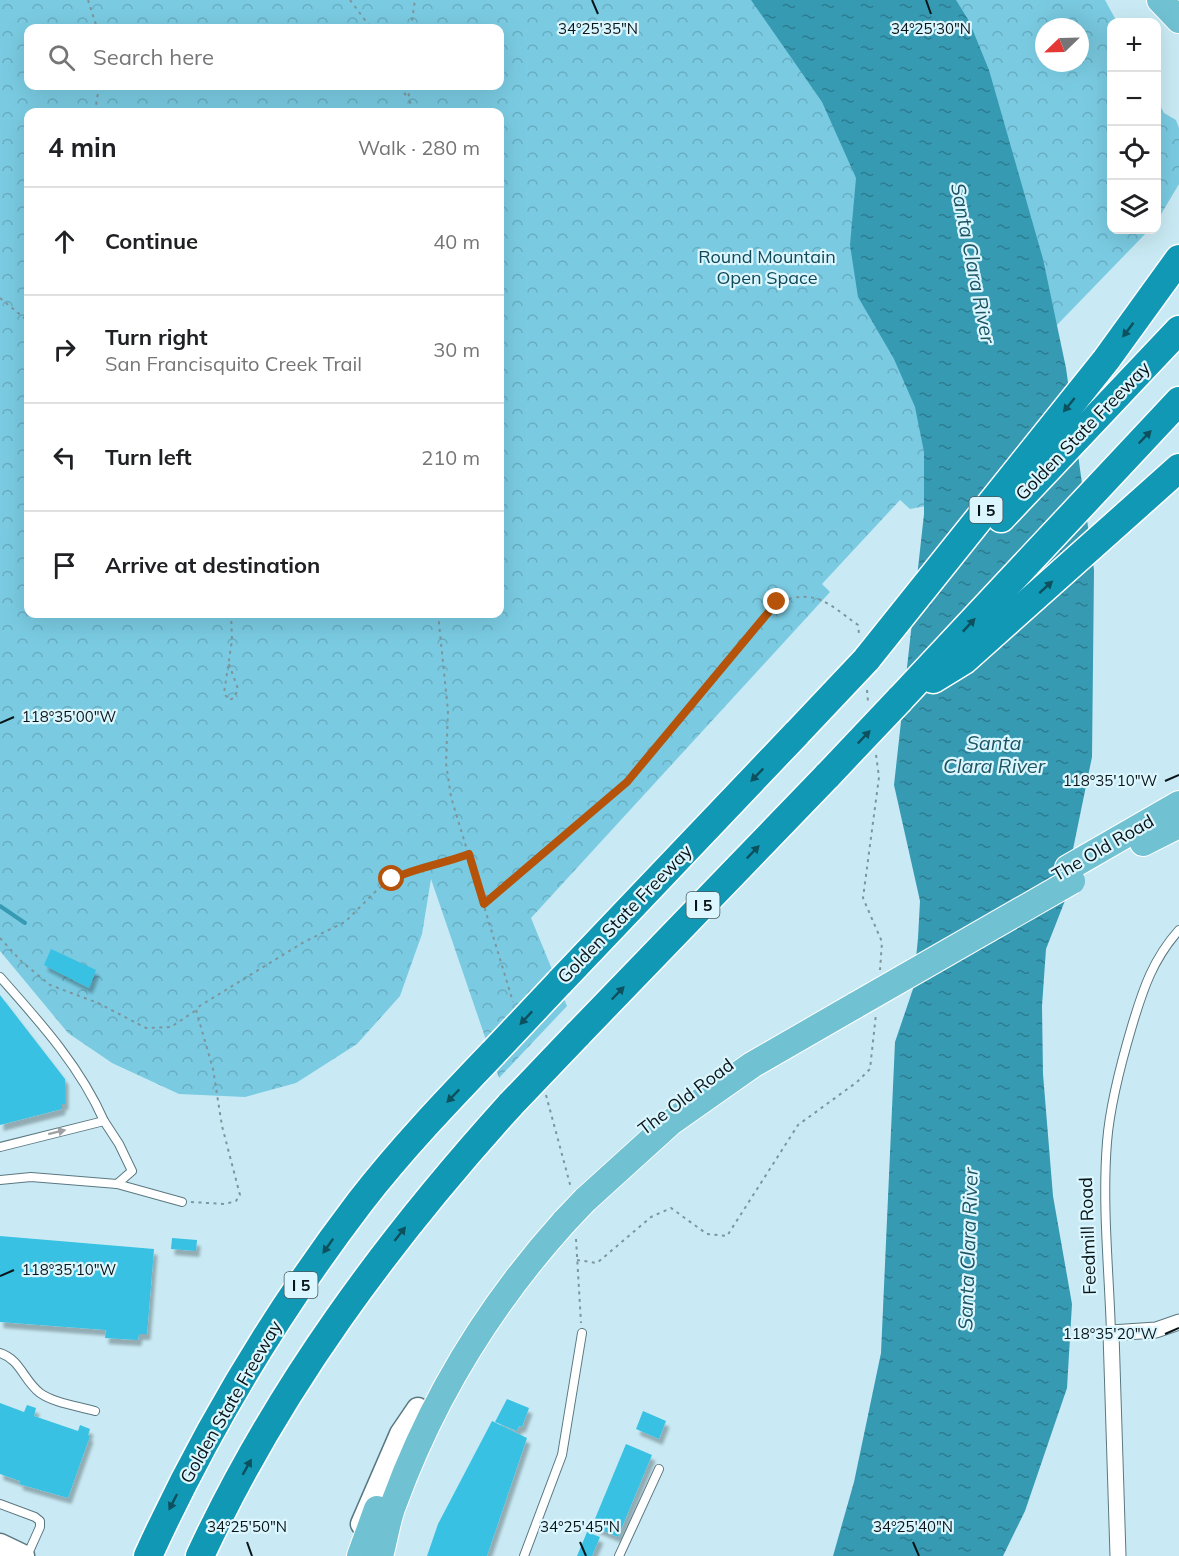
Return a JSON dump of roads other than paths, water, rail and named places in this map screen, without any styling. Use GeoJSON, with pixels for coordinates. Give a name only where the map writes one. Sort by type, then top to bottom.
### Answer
{"type":"FeatureCollection","features":[{"type":"Feature","properties":{"kind":"highway","name":"I 5"},"geometry":{"type":"LineString","coordinates":[[864,660],[1106,360],[1179,259]]}},
{"type":"Feature","properties":{"kind":"highway","name":"Golden State Freeway"},"geometry":{"type":"LineString","coordinates":[[150,1552],[170,1508],[233,1395],[322,1255],[398,1155],[864,660],[1179,330]]}},
{"type":"Feature","properties":{"kind":"highway","name":"I 5"},"geometry":{"type":"LineString","coordinates":[[200,1556],[275,1417],[337,1318],[429,1197],[511,1104],[828,775],[1179,401]]}},
{"type":"Feature","properties":{"kind":"highway","name":"I 5"},"geometry":{"type":"LineString","coordinates":[[900,699],[964,660],[1179,468]]}},
{"type":"Feature","properties":{"kind":"main road"},"geometry":{"type":"LineString","coordinates":[[1160,0],[1179,20]]}},
{"type":"Feature","properties":{"kind":"main road","name":"The Old Road"},"geometry":{"type":"LineString","coordinates":[[380,1556],[393,1504],[440,1398],[481,1329],[610,1156],[703,1080],[862,1001],[1070,875],[1179,804]]}},
{"type":"Feature","properties":{"kind":"main road","name":"The Old Road"},"geometry":{"type":"LineString","coordinates":[[1070,875],[1179,825]]}},
{"type":"Feature","properties":{"kind":"main road","name":"The Old Road"},"geometry":{"type":"LineString","coordinates":[[360,1556],[418,1409],[469,1322],[521,1251],[574,1203]]}},
{"type":"Feature","properties":{"kind":"main road"},"geometry":{"type":"LineString","coordinates":[[351,1556],[401,1434],[418,1409]]}},
{"type":"Feature","properties":{"kind":"main road"},"geometry":{"type":"LineString","coordinates":[[0,1545],[25,1556]]}},
{"type":"Feature","properties":{"kind":"street"},"geometry":{"type":"LineString","coordinates":[[1111,1333],[1156,1330],[1179,1322]]}},
{"type":"Feature","properties":{"kind":"street","name":"Feedmill Road"},"geometry":{"type":"LineString","coordinates":[[1111,1333],[1118,1556]]}},
{"type":"Feature","properties":{"kind":"lane","name":"Feedmill Road"},"geometry":{"type":"LineString","coordinates":[[1111,1333],[1106,1161],[1110,1118],[1128,1040],[1150,970],[1162,949],[1179,930]]}},
{"type":"Feature","properties":{"kind":"lane"},"geometry":{"type":"LineString","coordinates":[[0,977],[66,1055],[90,1091],[132,1172],[117,1184]]}},
{"type":"Feature","properties":{"kind":"lane"},"geometry":{"type":"LineString","coordinates":[[0,1147],[104,1121]]}},
{"type":"Feature","properties":{"kind":"lane"},"geometry":{"type":"LineString","coordinates":[[0,1180],[31,1177],[117,1184],[182,1202]]}},
{"type":"Feature","properties":{"kind":"lane"},"geometry":{"type":"LineString","coordinates":[[524,1556],[562,1455],[582,1333]]}},
{"type":"Feature","properties":{"kind":"lane"},"geometry":{"type":"LineString","coordinates":[[0,1353],[12,1359],[43,1396],[95,1411]]}},
{"type":"Feature","properties":{"kind":"lane"},"geometry":{"type":"LineString","coordinates":[[619,1556],[659,1469]]}},
{"type":"Feature","properties":{"kind":"lane"},"geometry":{"type":"LineString","coordinates":[[0,1504],[40,1521],[40,1527],[25,1556]]}},
{"type":"Feature","properties":{"kind":"water","name":"Santa Clara River"},"geometry":{"type":"Polygon","coordinates":[[[751,0],[956,0],[969,21],[989,70],[1043,259],[1066,368],[1094,570],[1092,757],[1072,854],[1066,898],[1046,949],[1042,1006],[1043,1074],[1053,1196],[1072,1304],[1067,1388],[1025,1511],[1003,1556],[833,1556],[854,1482],[881,1353],[895,1042],[913,989],[918,938],[920,901],[894,785],[924,514],[924,452],[915,407],[894,359],[858,297],[850,245],[856,178],[822,102],[751,0]]]}},
{"type":"Feature","properties":{"kind":"waterway"},"geometry":{"type":"LineString","coordinates":[[0,906],[25,923]]}},
{"type":"Feature","properties":{"kind":"park label","name":"Round Mountain Open Space"},"geometry":{"type":"Point","coordinates":[767,267]}}]}
